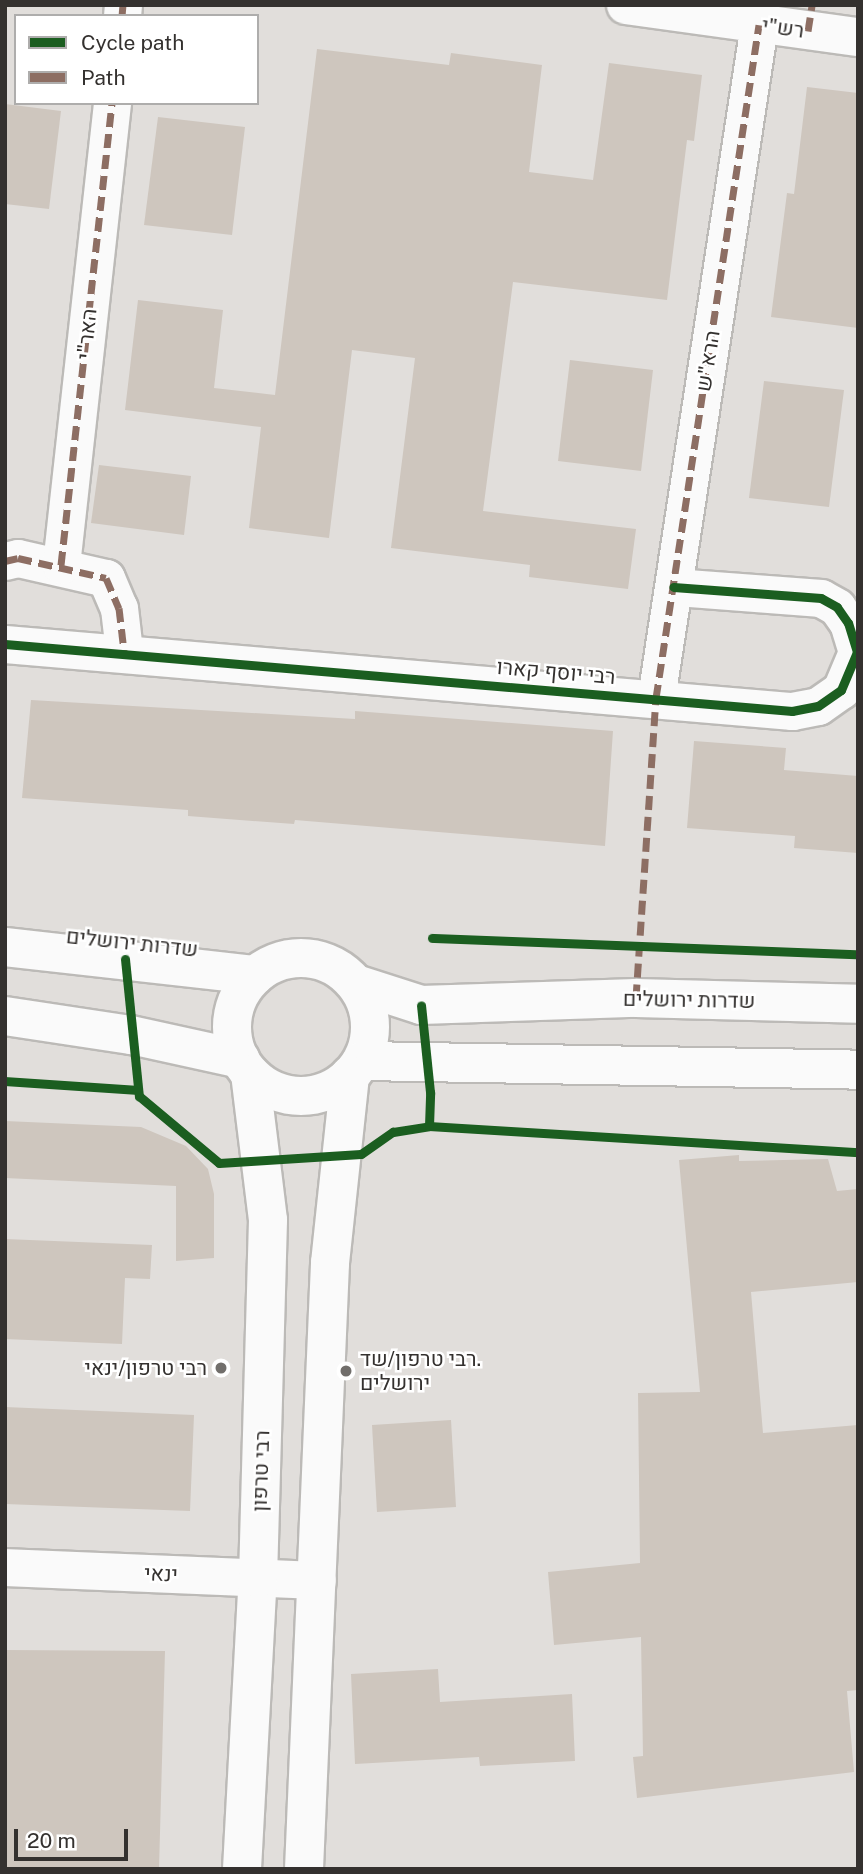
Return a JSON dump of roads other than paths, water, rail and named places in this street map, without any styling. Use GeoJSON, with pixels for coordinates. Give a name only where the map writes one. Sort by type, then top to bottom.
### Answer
{"type":"FeatureCollection","features":[{"type":"Feature","properties":{"kind":"main road","name":"רש\"י"},"geometry":{"type":"LineString","coordinates":[[626,5],[858,37]]}},
{"type":"Feature","properties":{"kind":"main road","name":"שדרות ירושלים"},"geometry":{"type":"LineString","coordinates":[[5,947],[255,975]]}},
{"type":"Feature","properties":{"kind":"main road"},"geometry":{"type":"LineString","coordinates":[[245,1067],[232,1024],[235,1006],[255,975],[299,957],[331,964],[356,984],[370,1022],[356,1068],[330,1263],[304,1869]]}},
{"type":"Feature","properties":{"kind":"main road","name":"שדרות ירושלים"},"geometry":{"type":"LineString","coordinates":[[356,984],[421,1005],[636,998],[858,1004]]}},
{"type":"Feature","properties":{"kind":"main road"},"geometry":{"type":"LineString","coordinates":[[5,1016],[131,1035],[245,1067],[280,1093],[299,1096],[318,1094],[356,1068],[858,1070]]}},
{"type":"Feature","properties":{"kind":"main road","name":"רבי טרפון"},"geometry":{"type":"LineString","coordinates":[[242,1869],[258,1578],[268,1220],[245,1067]]}},
{"type":"Feature","properties":{"kind":"street","name":"הרא\"ש"},"geometry":{"type":"LineString","coordinates":[[656,698],[760,25]]}},
{"type":"Feature","properties":{"kind":"street","name":"האר\"י"},"geometry":{"type":"LineString","coordinates":[[61,565],[112,105]]}},
{"type":"Feature","properties":{"kind":"street"},"geometry":{"type":"LineString","coordinates":[[5,561],[18,558],[61,565],[106,578],[119,608],[124,651]]}},
{"type":"Feature","properties":{"kind":"street","name":"רבי יוסף קארו"},"geometry":{"type":"LineString","coordinates":[[5,644],[124,651],[792,710],[818,706],[841,690],[857,652],[848,623],[837,607],[821,598],[673,587]]}},
{"type":"Feature","properties":{"kind":"street","name":"ינאי"},"geometry":{"type":"LineString","coordinates":[[5,1567],[317,1580]]}},
{"type":"Feature","properties":{"kind":"place","name":"רבי טרפון/ינאי"},"geometry":{"type":"Point","coordinates":[221,1368]}},
{"type":"Feature","properties":{"kind":"place","name":"רבי טרפון/שד. ירושלים"},"geometry":{"type":"Point","coordinates":[346,1371]}}]}
